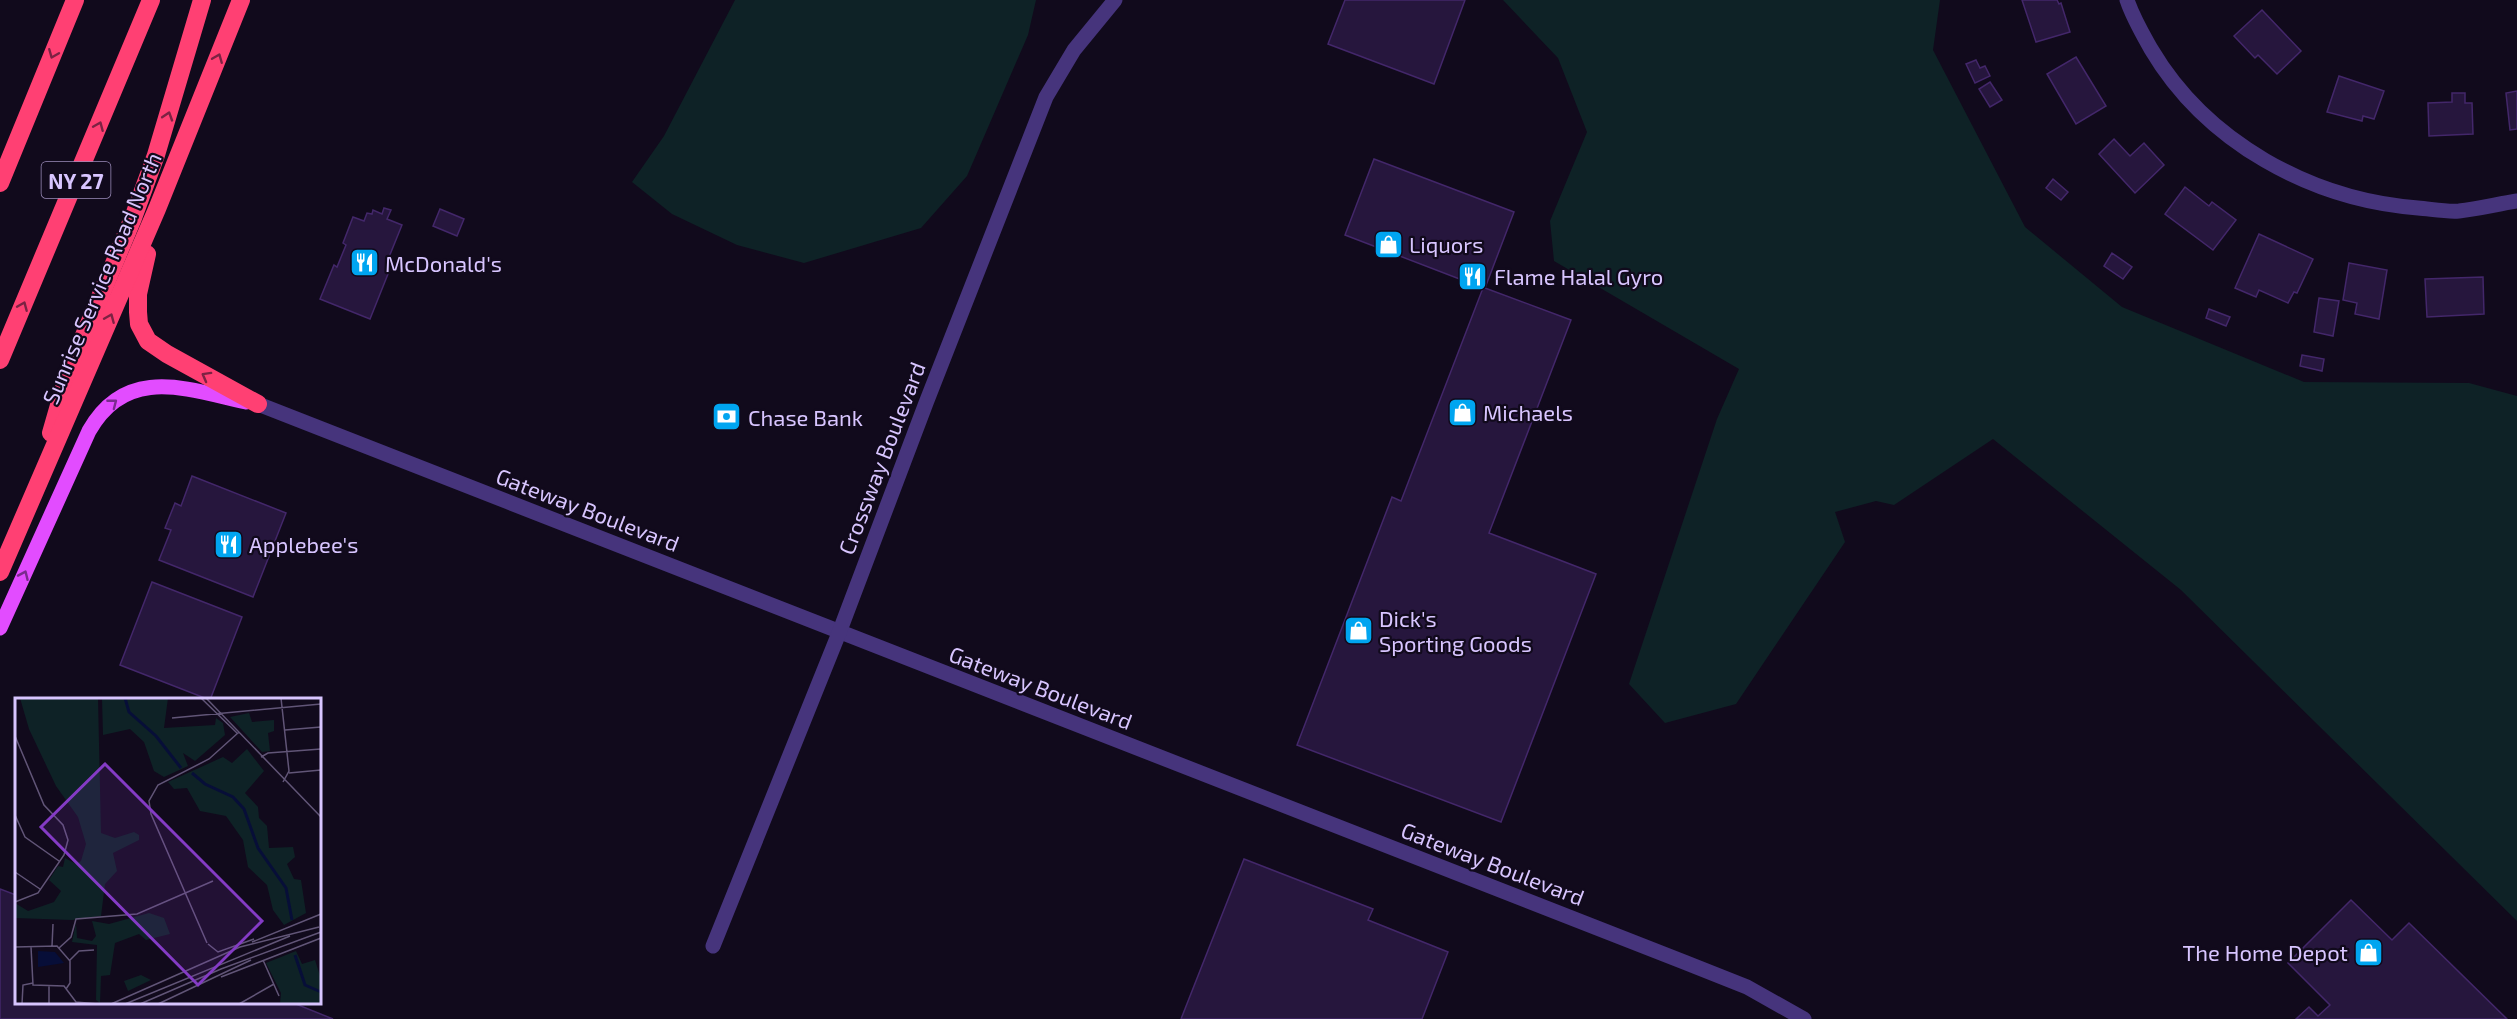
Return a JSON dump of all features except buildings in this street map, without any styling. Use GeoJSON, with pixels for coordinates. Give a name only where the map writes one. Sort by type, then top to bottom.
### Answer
{"type":"FeatureCollection","features":[{"type":"Feature","properties":{"kind":"highway","name":"NY 27"},"geometry":{"type":"LineString","coordinates":[[0,183],[75,0]]}},
{"type":"Feature","properties":{"kind":"highway","name":"NY 27"},"geometry":{"type":"LineString","coordinates":[[0,360],[151,0]]}},
{"type":"Feature","properties":{"kind":"highway"},"geometry":{"type":"LineString","coordinates":[[29,507],[68,374],[133,218],[156,155],[202,0]]}},
{"type":"Feature","properties":{"kind":"highway","name":"Sunrise Service Road North"},"geometry":{"type":"LineString","coordinates":[[0,572],[157,209],[241,0]]}},
{"type":"Feature","properties":{"kind":"highway"},"geometry":{"type":"LineString","coordinates":[[230,28],[250,0]]}},
{"type":"Feature","properties":{"kind":"highway"},"geometry":{"type":"LineString","coordinates":[[157,209],[138,294],[139,324],[142,332],[148,341],[167,354],[258,404]]}},
{"type":"Feature","properties":{"kind":"main road"},"geometry":{"type":"LineString","coordinates":[[0,628],[89,431],[101,412],[110,404],[132,392],[159,385],[258,404]]}},
{"type":"Feature","properties":{"kind":"street","name":"Crossway Boulevard"},"geometry":{"type":"LineString","coordinates":[[713,946],[839,633],[1046,97],[1074,50],[1115,0]]}},
{"type":"Feature","properties":{"kind":"street"},"geometry":{"type":"LineString","coordinates":[[2127,0],[2132,16],[2163,68],[2200,114],[2241,146],[2304,180],[2358,199],[2402,207],[2457,211],[2517,201]]}},
{"type":"Feature","properties":{"kind":"street","name":"Gateway Boulevard"},"geometry":{"type":"LineString","coordinates":[[258,404],[1716,974],[1771,999],[1804,1019]]}},
{"type":"Feature","properties":{"kind":"green space"},"geometry":{"type":"Polygon","coordinates":[[[735,0],[1036,0],[1028,35],[967,176],[921,228],[804,263],[737,245],[672,214],[632,182],[664,136],[735,0]]]}},
{"type":"Feature","properties":{"kind":"green space"},"geometry":{"type":"Polygon","coordinates":[[[1503,0],[1940,0],[1933,50],[2025,227],[2122,307],[2304,382],[2469,383],[2517,396],[2517,921],[2181,590],[1993,439],[1894,505],[1876,501],[1835,512],[1845,542],[1736,704],[1665,723],[1629,684],[1717,419],[1739,369],[1554,261],[1550,221],[1587,132],[1558,58],[1503,0]]]}},
{"type":"Feature","properties":{"kind":"place","name":"Liquors"},"geometry":{"type":"Point","coordinates":[1388,244]}},
{"type":"Feature","properties":{"kind":"place","name":"McDonald's"},"geometry":{"type":"Point","coordinates":[364,263]}},
{"type":"Feature","properties":{"kind":"place","name":"Flame Halal Gyro"},"geometry":{"type":"Point","coordinates":[1473,276]}},
{"type":"Feature","properties":{"kind":"place","name":"Michaels"},"geometry":{"type":"Point","coordinates":[1462,412]}},
{"type":"Feature","properties":{"kind":"place","name":"Chase Bank"},"geometry":{"type":"Point","coordinates":[727,417]}},
{"type":"Feature","properties":{"kind":"place","name":"Applebee's"},"geometry":{"type":"Point","coordinates":[228,544]}},
{"type":"Feature","properties":{"kind":"place","name":"Dick's Sporting Goods"},"geometry":{"type":"Point","coordinates":[1358,631]}},
{"type":"Feature","properties":{"kind":"place","name":"The Home Depot"},"geometry":{"type":"Point","coordinates":[2369,952]}}]}
